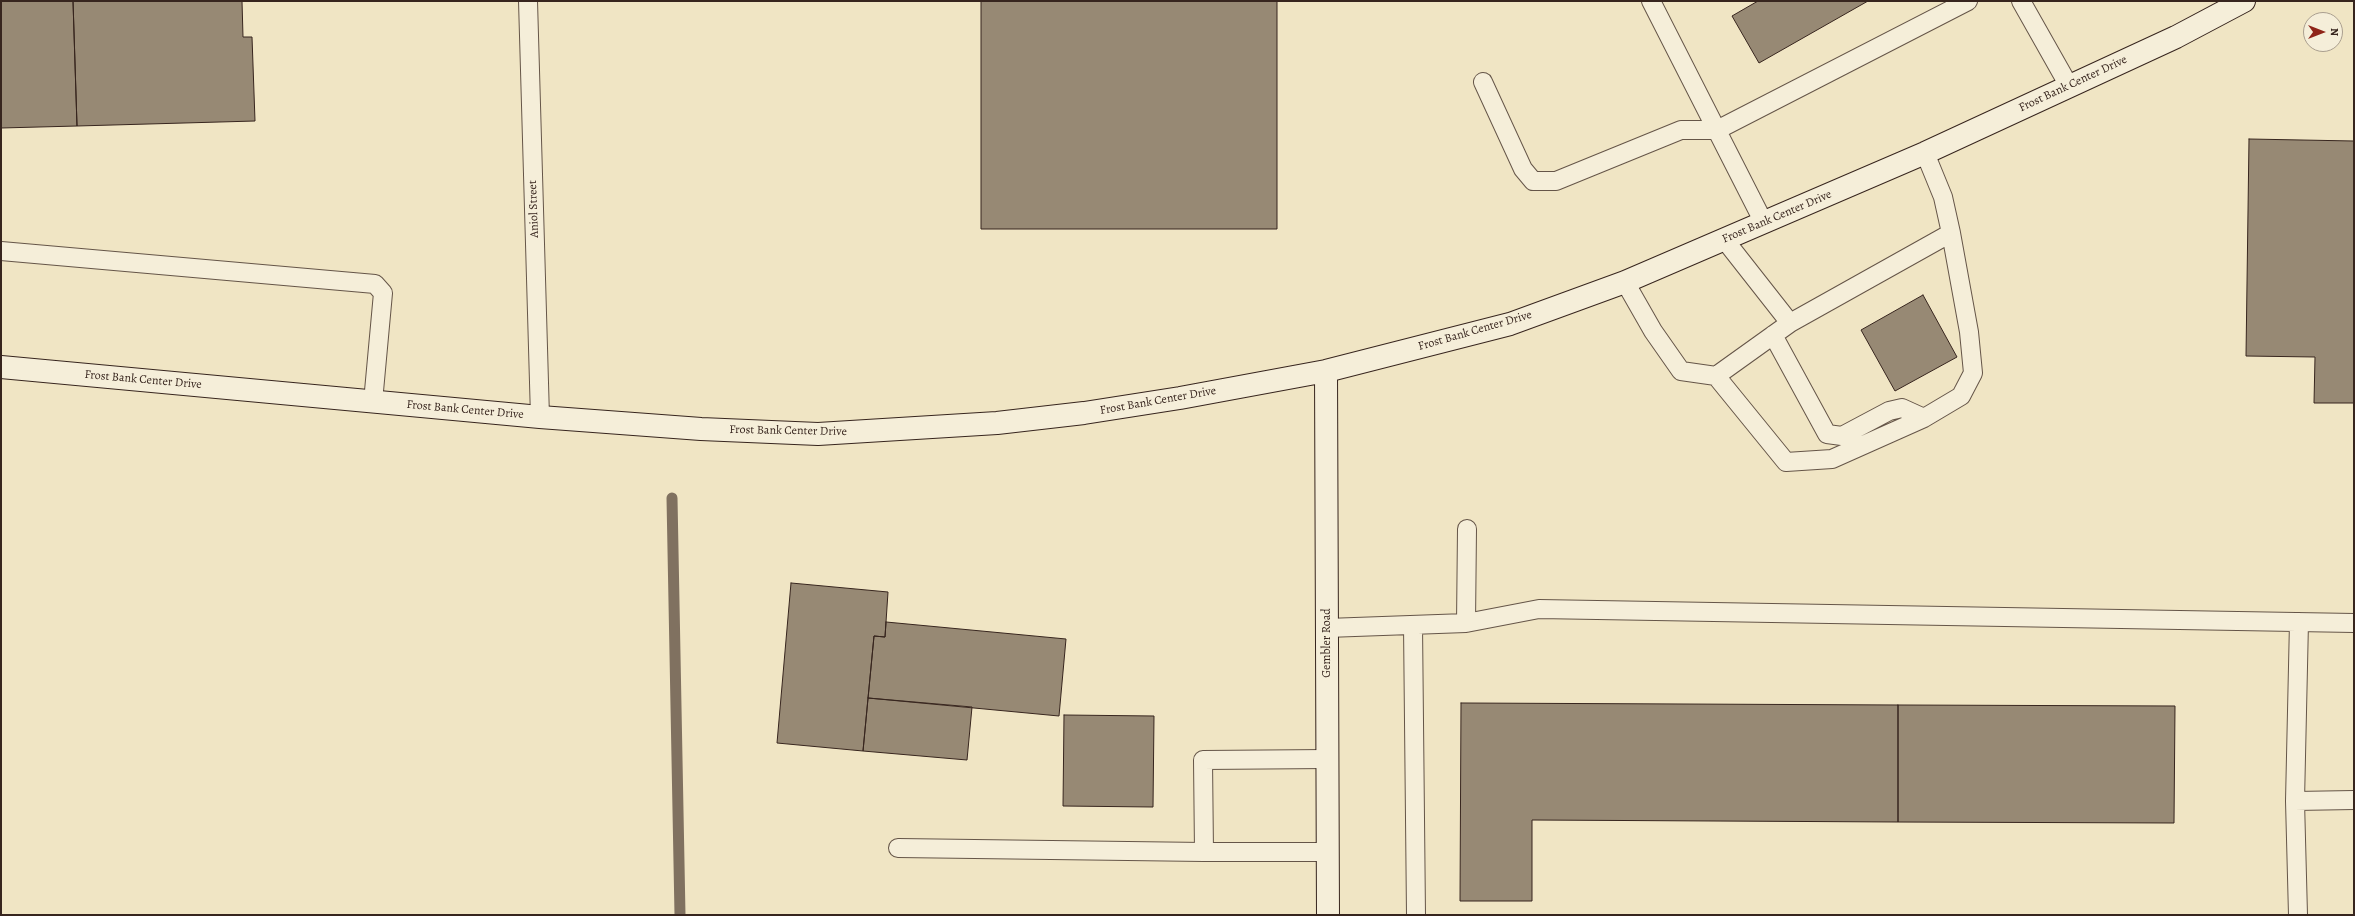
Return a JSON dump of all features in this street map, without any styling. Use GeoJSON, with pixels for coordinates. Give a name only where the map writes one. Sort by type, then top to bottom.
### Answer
{"type":"FeatureCollection","features":[{"type":"Feature","properties":{"kind":"main road","name":"Frost Bank Center Drive"},"geometry":{"type":"LineString","coordinates":[[1,367],[540,417],[701,429],[818,434],[915,430],[1084,413],[1326,371],[1510,324],[1625,282],[1925,152],[2176,37],[2237,3]]}},
{"type":"Feature","properties":{"kind":"main road","name":"Gembler Road"},"geometry":{"type":"LineString","coordinates":[[1326,371],[1328,915]]}},
{"type":"Feature","properties":{"kind":"lane","name":"Aniol Street"},"geometry":{"type":"LineString","coordinates":[[528,1],[540,417]]}},
{"type":"Feature","properties":{"kind":"lane"},"geometry":{"type":"LineString","coordinates":[[1652,1],[1764,223]]}},
{"type":"Feature","properties":{"kind":"lane"},"geometry":{"type":"LineString","coordinates":[[1483,82],[1523,169],[1533,181],[1556,181],[1681,130],[1717,130],[1968,1]]}},
{"type":"Feature","properties":{"kind":"lane"},"geometry":{"type":"LineString","coordinates":[[2021,1],[2069,86]]}},
{"type":"Feature","properties":{"kind":"lane"},"geometry":{"type":"LineString","coordinates":[[1625,282],[1653,331],[1681,371],[1716,376],[1786,462],[1832,459],[1924,418],[1961,396],[1973,373],[1969,332],[1943,196],[1925,152]]}},
{"type":"Feature","properties":{"kind":"lane"},"geometry":{"type":"LineString","coordinates":[[1716,376],[1790,323],[1951,233]]}},
{"type":"Feature","properties":{"kind":"lane"},"geometry":{"type":"LineString","coordinates":[[1724,239],[1790,323]]}},
{"type":"Feature","properties":{"kind":"lane"},"geometry":{"type":"LineString","coordinates":[[1,251],[375,284],[383,293],[373,402]]}},
{"type":"Feature","properties":{"kind":"lane"},"geometry":{"type":"LineString","coordinates":[[1773,335],[1827,434],[1842,436],[1889,411],[1902,408],[1924,418]]}},
{"type":"Feature","properties":{"kind":"lane"},"geometry":{"type":"LineString","coordinates":[[1466,623],[1467,529]]}},
{"type":"Feature","properties":{"kind":"lane"},"geometry":{"type":"LineString","coordinates":[[1327,628],[1466,623],[1539,609],[2354,623]]}},
{"type":"Feature","properties":{"kind":"lane"},"geometry":{"type":"LineString","coordinates":[[2298,915],[2295,801],[2299,622]]}},
{"type":"Feature","properties":{"kind":"lane"},"geometry":{"type":"LineString","coordinates":[[1413,626],[1416,915]]}},
{"type":"Feature","properties":{"kind":"lane"},"geometry":{"type":"LineString","coordinates":[[1204,852],[1203,760],[1327,758]]}},
{"type":"Feature","properties":{"kind":"lane"},"geometry":{"type":"LineString","coordinates":[[2295,801],[2354,800]]}},
{"type":"Feature","properties":{"kind":"lane"},"geometry":{"type":"LineString","coordinates":[[898,848],[1328,852]]}},
{"type":"Feature","properties":{"kind":"building"},"geometry":{"type":"Polygon","coordinates":[[[1,1],[73,1],[77,126],[1,128],[1,1]]]}},
{"type":"Feature","properties":{"kind":"building"},"geometry":{"type":"Polygon","coordinates":[[[73,1],[242,1],[243,37],[252,37],[255,121],[77,126],[73,1]]]}},
{"type":"Feature","properties":{"kind":"building"},"geometry":{"type":"Polygon","coordinates":[[[981,1],[1277,1],[1277,229],[981,229],[981,1]]]}},
{"type":"Feature","properties":{"kind":"building"},"geometry":{"type":"Polygon","coordinates":[[[1758,1],[1868,1],[1759,63],[1732,16],[1758,1]]]}},
{"type":"Feature","properties":{"kind":"building"},"geometry":{"type":"Polygon","coordinates":[[[2249,139],[2354,141],[2354,403],[2314,403],[2315,357],[2246,356],[2249,139]]]}},
{"type":"Feature","properties":{"kind":"building"},"geometry":{"type":"Polygon","coordinates":[[[1923,295],[1957,357],[1895,391],[1861,330],[1923,295]]]}},
{"type":"Feature","properties":{"kind":"building"},"geometry":{"type":"Polygon","coordinates":[[[791,583],[888,592],[885,637],[874,636],[863,751],[777,743],[791,583]]]}},
{"type":"Feature","properties":{"kind":"building"},"geometry":{"type":"Polygon","coordinates":[[[886,622],[1066,639],[1059,716],[868,698],[874,636],[885,637],[886,622]]]}},
{"type":"Feature","properties":{"kind":"building"},"geometry":{"type":"Polygon","coordinates":[[[868,698],[972,707],[967,760],[863,751],[868,698]]]}},
{"type":"Feature","properties":{"kind":"building"},"geometry":{"type":"Polygon","coordinates":[[[1461,703],[1898,705],[1898,822],[1532,820],[1532,901],[1460,901],[1461,703]]]}},
{"type":"Feature","properties":{"kind":"building"},"geometry":{"type":"Polygon","coordinates":[[[1898,705],[2175,706],[2174,823],[1898,822],[1898,705]]]}},
{"type":"Feature","properties":{"kind":"building"},"geometry":{"type":"Polygon","coordinates":[[[1064,715],[1154,716],[1153,807],[1063,806],[1064,715]]]}},
{"type":"Feature","properties":{"kind":"waterway"},"geometry":{"type":"LineString","coordinates":[[672,498],[680,915]]}}]}
